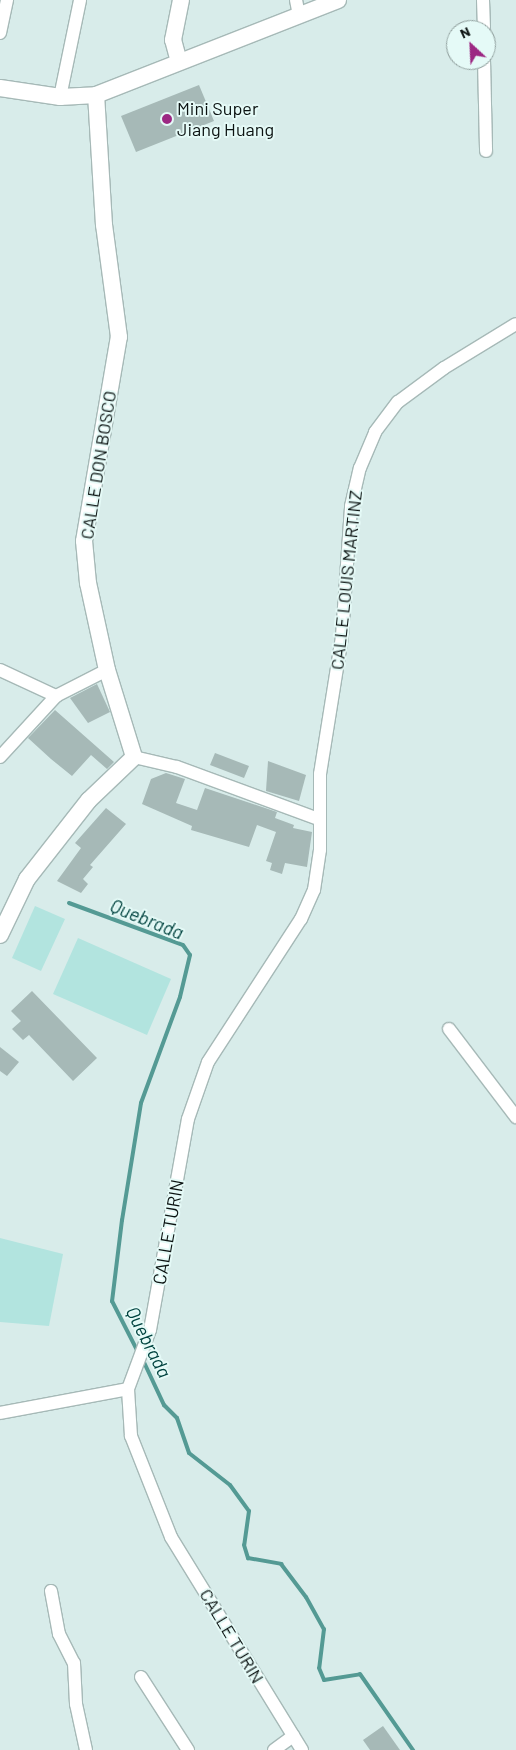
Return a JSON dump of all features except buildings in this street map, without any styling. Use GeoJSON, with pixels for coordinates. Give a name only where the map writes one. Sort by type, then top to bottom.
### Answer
{"type":"FeatureCollection","features":[{"type":"Feature","properties":{"kind":"street"},"geometry":{"type":"LineString","coordinates":[[0,34],[7,0]]}},
{"type":"Feature","properties":{"kind":"street"},"geometry":{"type":"LineString","coordinates":[[60,97],[80,0]]}},
{"type":"Feature","properties":{"kind":"street"},"geometry":{"type":"LineString","coordinates":[[179,62],[173,40],[181,0]]}},
{"type":"Feature","properties":{"kind":"street"},"geometry":{"type":"LineString","coordinates":[[0,88],[60,97],[96,95],[179,62],[297,7],[338,0]]}},
{"type":"Feature","properties":{"kind":"street"},"geometry":{"type":"LineString","coordinates":[[483,0],[484,20]]}},
{"type":"Feature","properties":{"kind":"street"},"geometry":{"type":"LineString","coordinates":[[484,70],[486,151]]}},
{"type":"Feature","properties":{"kind":"street","name":"CALLE DON BOSCO"},"geometry":{"type":"LineString","coordinates":[[96,95],[104,225],[119,337],[84,541],[88,583],[108,670],[134,757]]}},
{"type":"Feature","properties":{"kind":"street","name":"CALLE LOUIS MARTINZ"},"geometry":{"type":"LineString","coordinates":[[318,819],[320,774],[342,636],[352,506],[360,468],[375,432],[406,397],[444,368],[516,324]]}},
{"type":"Feature","properties":{"kind":"street"},"geometry":{"type":"LineString","coordinates":[[0,670],[56,696]]}},
{"type":"Feature","properties":{"kind":"street"},"geometry":{"type":"LineString","coordinates":[[0,757],[56,696],[108,670]]}},
{"type":"Feature","properties":{"kind":"street"},"geometry":{"type":"LineString","coordinates":[[0,935],[27,879],[89,800],[134,757],[176,767],[318,819]]}},
{"type":"Feature","properties":{"kind":"street","name":"CALLE TURIN"},"geometry":{"type":"LineString","coordinates":[[302,1750],[171,1537],[131,1436],[128,1389],[150,1330],[188,1119],[208,1062],[301,919],[314,890],[320,850],[318,819]]}},
{"type":"Feature","properties":{"kind":"street"},"geometry":{"type":"LineString","coordinates":[[449,1029],[516,1117]]}},
{"type":"Feature","properties":{"kind":"street"},"geometry":{"type":"LineString","coordinates":[[0,1413],[128,1389]]}},
{"type":"Feature","properties":{"kind":"street"},"geometry":{"type":"LineString","coordinates":[[51,1590],[59,1634],[74,1663],[76,1704],[86,1750]]}},
{"type":"Feature","properties":{"kind":"street"},"geometry":{"type":"LineString","coordinates":[[141,1677],[188,1750]]}},
{"type":"Feature","properties":{"kind":"street"},"geometry":{"type":"LineString","coordinates":[[274,1750],[293,1736]]}},
{"type":"Feature","properties":{"kind":"shaded area"},"geometry":{"type":"Polygon","coordinates":[[[35,906],[65,919],[41,971],[12,958],[35,906]]]}},
{"type":"Feature","properties":{"kind":"shaded area"},"geometry":{"type":"Polygon","coordinates":[[[78,938],[171,979],[147,1035],[53,994],[78,938]]]}},
{"type":"Feature","properties":{"kind":"shaded area"},"geometry":{"type":"Polygon","coordinates":[[[0,1238],[63,1254],[49,1326],[0,1322],[0,1238]]]}},
{"type":"Feature","properties":{"kind":"waterway","name":"Quebrada"},"geometry":{"type":"LineString","coordinates":[[69,903],[183,945],[190,955],[180,997],[141,1103],[122,1220],[112,1301],[138,1352]]}},
{"type":"Feature","properties":{"kind":"waterway","name":"Quebrada"},"geometry":{"type":"LineString","coordinates":[[142,1358],[164,1405],[177,1418],[189,1453],[230,1485],[249,1511],[244,1545],[248,1558],[281,1564],[306,1597],[324,1629],[319,1668],[324,1680],[360,1674],[413,1750]]}},
{"type":"Feature","properties":{"kind":"place","name":"Mini Super Jiang Huang"},"geometry":{"type":"Point","coordinates":[167,119]}}]}
